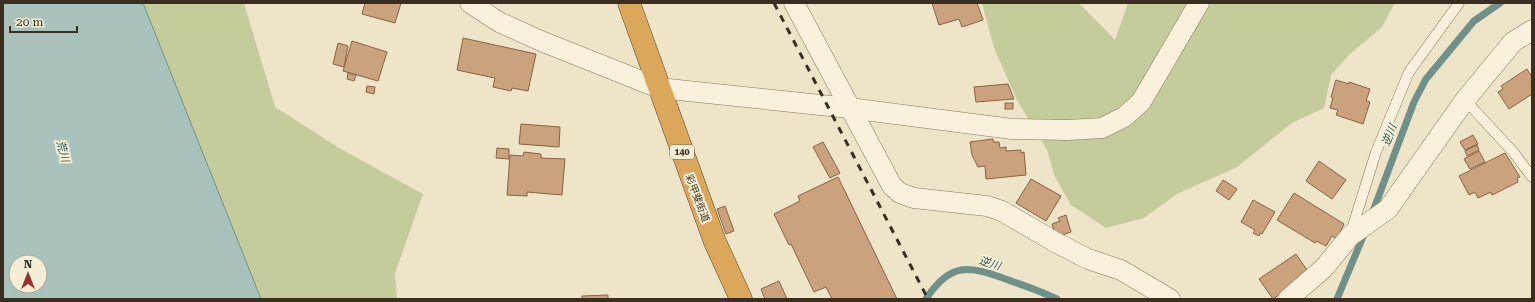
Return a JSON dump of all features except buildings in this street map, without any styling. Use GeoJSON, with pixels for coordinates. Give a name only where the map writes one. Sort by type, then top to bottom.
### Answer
{"type":"FeatureCollection","features":[{"type":"Feature","properties":{"kind":"highway","name":"彩甲斐街道"},"geometry":{"type":"LineString","coordinates":[[629,3],[715,242],[741,299]]}},
{"type":"Feature","properties":{"kind":"street"},"geometry":{"type":"LineString","coordinates":[[470,3],[499,22],[513,29],[659,88],[849,108],[1012,129],[1068,130],[1102,128],[1124,117],[1140,102],[1199,3]]}},
{"type":"Feature","properties":{"kind":"street"},"geometry":{"type":"LineString","coordinates":[[794,3],[892,186],[900,193],[914,198],[987,206],[1002,211],[1055,242],[1088,259],[1121,270],[1170,299]]}},
{"type":"Feature","properties":{"kind":"street"},"geometry":{"type":"LineString","coordinates":[[1288,299],[1324,268],[1350,236],[1388,209],[1466,100],[1513,42],[1532,30]]}},
{"type":"Feature","properties":{"kind":"lane"},"geometry":{"type":"LineString","coordinates":[[1350,236],[1376,152],[1410,72],[1460,3]]}},
{"type":"Feature","properties":{"kind":"lane"},"geometry":{"type":"LineString","coordinates":[[1466,100],[1514,154],[1532,177]]}},
{"type":"Feature","properties":{"kind":"green space"},"geometry":{"type":"Polygon","coordinates":[[[143,3],[244,3],[275,107],[339,148],[423,194],[395,273],[397,299],[261,299],[143,3]]]}},
{"type":"Feature","properties":{"kind":"green space"},"geometry":{"type":"Polygon","coordinates":[[[982,3],[1079,3],[1115,40],[1128,3],[1395,3],[1382,27],[1350,54],[1331,75],[1324,108],[1292,123],[1237,167],[1177,194],[1144,218],[1106,228],[1071,205],[1055,177],[1047,150],[1017,100],[994,48],[982,3]]]}},
{"type":"Feature","properties":{"kind":"water","name":"荒川"},"geometry":{"type":"Polygon","coordinates":[[[3,3],[143,3],[261,299],[3,299],[3,3]]]}},
{"type":"Feature","properties":{"kind":"waterway","name":"逆川"},"geometry":{"type":"LineString","coordinates":[[1372,214],[1414,102],[1426,79],[1474,21],[1500,3]]}},
{"type":"Feature","properties":{"kind":"waterway","name":"逆川"},"geometry":{"type":"LineString","coordinates":[[1337,299],[1365,232]]}},
{"type":"Feature","properties":{"kind":"waterway","name":"逆川"},"geometry":{"type":"LineString","coordinates":[[926,299],[945,277],[954,272],[964,270],[985,272],[1034,289],[1057,299]]}},
{"type":"Feature","properties":{"kind":"railway"},"geometry":{"type":"LineString","coordinates":[[774,3],[928,299]]}}]}
